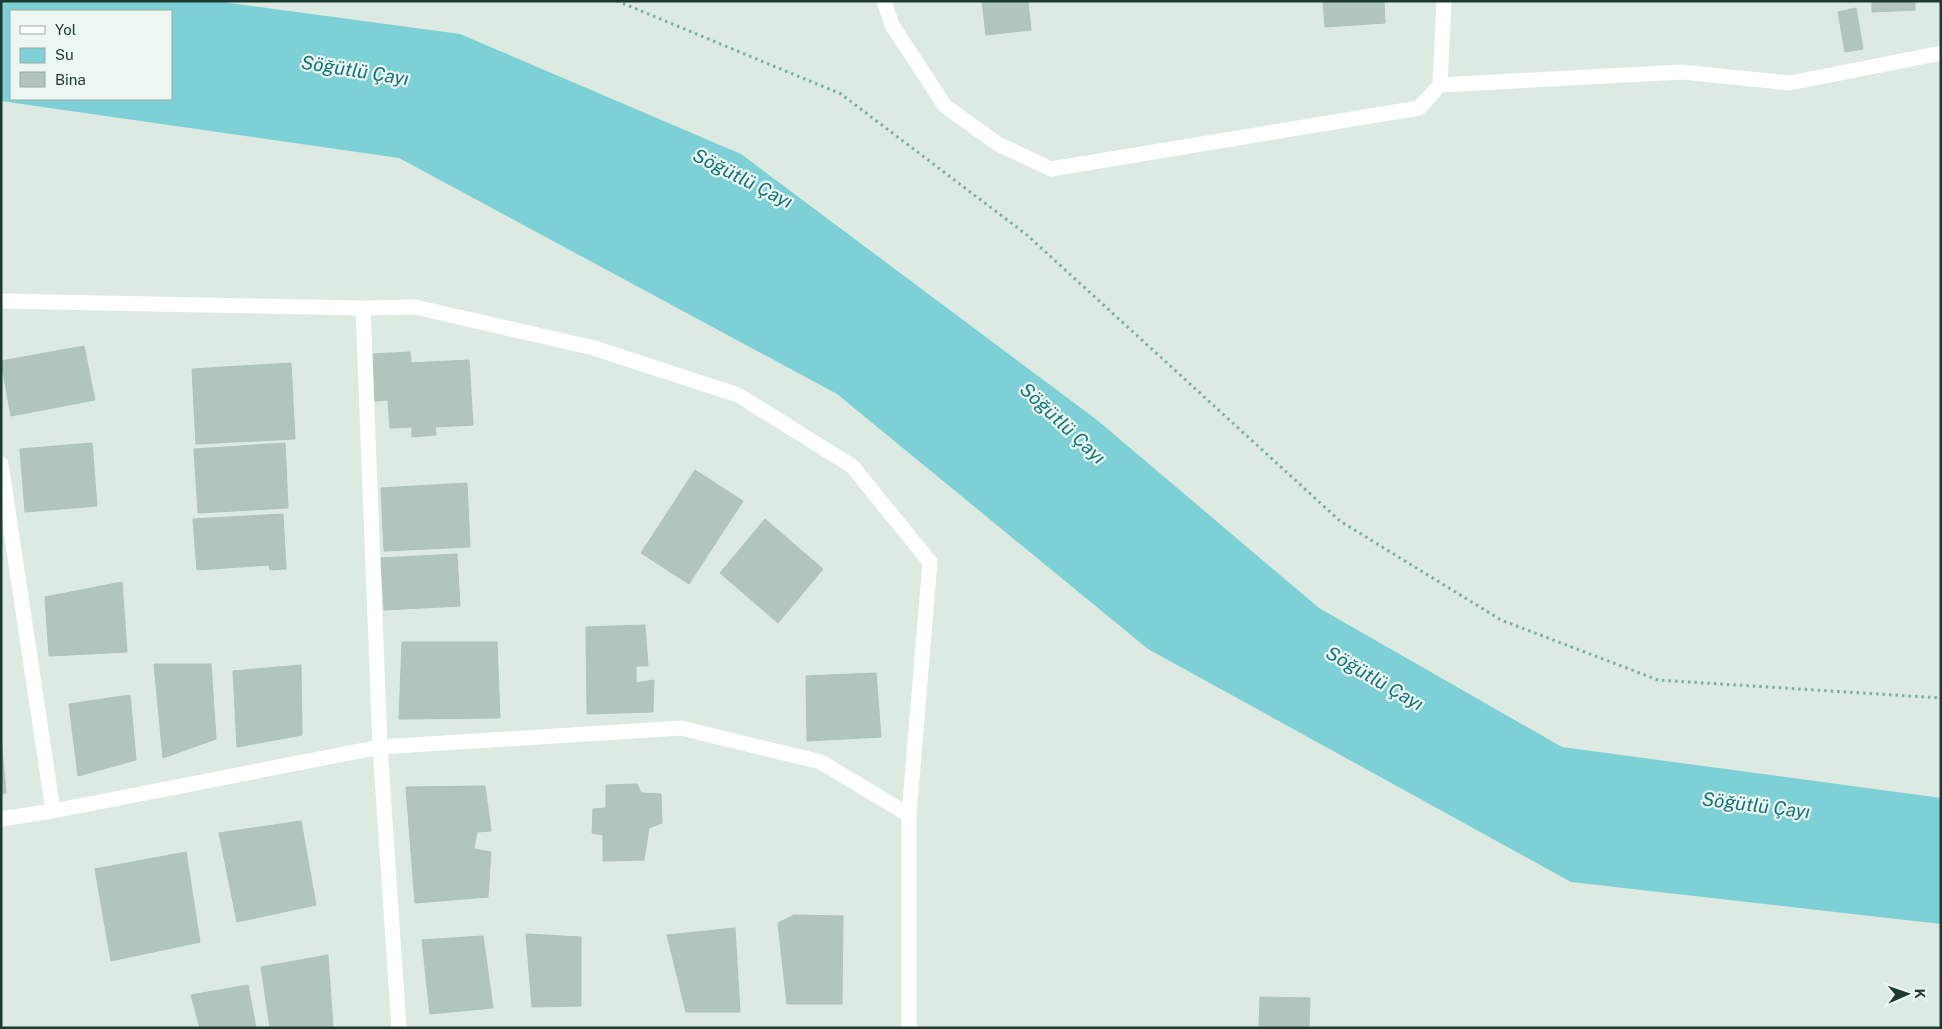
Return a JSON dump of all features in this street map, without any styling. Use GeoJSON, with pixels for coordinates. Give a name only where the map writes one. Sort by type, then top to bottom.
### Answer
{"type":"FeatureCollection","features":[{"type":"Feature","properties":{"kind":"street"},"geometry":{"type":"LineString","coordinates":[[884,1],[892,25],[946,106],[998,144],[1051,168],[1419,108],[1440,85],[1444,1]]}},
{"type":"Feature","properties":{"kind":"street"},"geometry":{"type":"LineString","coordinates":[[1440,85],[1682,72],[1790,83],[1941,53]]}},
{"type":"Feature","properties":{"kind":"street"},"geometry":{"type":"LineString","coordinates":[[1,301],[363,308],[415,306],[603,351],[738,395],[852,466],[930,562],[909,815],[909,1028]]}},
{"type":"Feature","properties":{"kind":"street"},"geometry":{"type":"LineString","coordinates":[[363,308],[380,747],[399,1028]]}},
{"type":"Feature","properties":{"kind":"street"},"geometry":{"type":"LineString","coordinates":[[1,464],[53,811]]}},
{"type":"Feature","properties":{"kind":"street"},"geometry":{"type":"LineString","coordinates":[[1,819],[53,811],[380,747],[681,728],[821,762],[909,815]]}},
{"type":"Feature","properties":{"kind":"path"},"geometry":{"type":"LineString","coordinates":[[617,1],[841,94],[1028,235],[1340,521],[1501,620],[1658,680],[1941,698]]}},
{"type":"Feature","properties":{"kind":"water","name":"Söğütlü Çayı"},"geometry":{"type":"Polygon","coordinates":[[[1,1],[215,1],[460,34],[741,154],[1097,420],[1319,608],[1562,747],[1941,798],[1941,924],[1571,882],[1148,649],[837,394],[399,158],[1,101],[1,1]]]}},
{"type":"Feature","properties":{"kind":"building"},"geometry":{"type":"Polygon","coordinates":[[[982,1],[1028,1],[1031,30],[986,35],[982,1]]]}},
{"type":"Feature","properties":{"kind":"building"},"geometry":{"type":"Polygon","coordinates":[[[1323,1],[1384,1],[1385,23],[1325,27],[1323,1]]]}},
{"type":"Feature","properties":{"kind":"building"},"geometry":{"type":"Polygon","coordinates":[[[1872,1],[1915,1],[1915,10],[1872,12],[1872,1]]]}},
{"type":"Feature","properties":{"kind":"building"},"geometry":{"type":"Polygon","coordinates":[[[1856,8],[1863,49],[1845,52],[1838,12],[1856,8]]]}},
{"type":"Feature","properties":{"kind":"building"},"geometry":{"type":"Polygon","coordinates":[[[84,346],[95,400],[11,416],[1,361],[84,346]]]}},
{"type":"Feature","properties":{"kind":"building"},"geometry":{"type":"Polygon","coordinates":[[[410,352],[411,363],[469,360],[473,425],[435,427],[436,435],[412,437],[412,427],[390,428],[388,400],[375,401],[373,354],[410,352]]]}},
{"type":"Feature","properties":{"kind":"building"},"geometry":{"type":"Polygon","coordinates":[[[291,363],[295,439],[196,444],[192,369],[291,363]]]}},
{"type":"Feature","properties":{"kind":"building"},"geometry":{"type":"Polygon","coordinates":[[[92,443],[97,506],[25,512],[20,449],[92,443]]]}},
{"type":"Feature","properties":{"kind":"building"},"geometry":{"type":"Polygon","coordinates":[[[285,443],[288,508],[198,513],[194,449],[285,443]]]}},
{"type":"Feature","properties":{"kind":"building"},"geometry":{"type":"Polygon","coordinates":[[[695,470],[743,501],[689,584],[641,553],[695,470]]]}},
{"type":"Feature","properties":{"kind":"building"},"geometry":{"type":"Polygon","coordinates":[[[467,483],[470,547],[384,551],[381,488],[467,483]]]}},
{"type":"Feature","properties":{"kind":"building"},"geometry":{"type":"Polygon","coordinates":[[[283,514],[286,569],[270,570],[269,565],[197,570],[193,519],[283,514]]]}},
{"type":"Feature","properties":{"kind":"building"},"geometry":{"type":"Polygon","coordinates":[[[765,519],[823,569],[778,623],[720,573],[765,519]]]}},
{"type":"Feature","properties":{"kind":"building"},"geometry":{"type":"Polygon","coordinates":[[[457,554],[460,606],[384,610],[381,558],[457,554]]]}},
{"type":"Feature","properties":{"kind":"building"},"geometry":{"type":"Polygon","coordinates":[[[122,582],[127,652],[49,656],[45,597],[122,582]]]}},
{"type":"Feature","properties":{"kind":"building"},"geometry":{"type":"Polygon","coordinates":[[[645,625],[648,666],[636,666],[636,683],[654,680],[653,712],[587,714],[586,627],[645,625]]]}},
{"type":"Feature","properties":{"kind":"building"},"geometry":{"type":"Polygon","coordinates":[[[402,642],[497,642],[500,718],[399,719],[402,642]]]}},
{"type":"Feature","properties":{"kind":"building"},"geometry":{"type":"Polygon","coordinates":[[[154,664],[211,664],[216,739],[163,758],[154,664]]]}},
{"type":"Feature","properties":{"kind":"building"},"geometry":{"type":"Polygon","coordinates":[[[301,665],[302,735],[237,747],[233,671],[301,665]]]}},
{"type":"Feature","properties":{"kind":"building"},"geometry":{"type":"Polygon","coordinates":[[[876,673],[881,737],[807,741],[806,676],[876,673]]]}},
{"type":"Feature","properties":{"kind":"building"},"geometry":{"type":"Polygon","coordinates":[[[130,695],[136,760],[78,776],[69,704],[130,695]]]}},
{"type":"Feature","properties":{"kind":"building"},"geometry":{"type":"Polygon","coordinates":[[[1,737],[6,793],[1,794],[1,737]]]}},
{"type":"Feature","properties":{"kind":"building"},"geometry":{"type":"Polygon","coordinates":[[[637,784],[641,793],[661,794],[662,823],[649,828],[644,860],[603,861],[603,835],[592,833],[593,809],[606,808],[606,785],[637,784]]]}},
{"type":"Feature","properties":{"kind":"building"},"geometry":{"type":"Polygon","coordinates":[[[485,786],[491,831],[477,832],[474,849],[491,852],[488,897],[415,903],[406,787],[485,786]]]}},
{"type":"Feature","properties":{"kind":"building"},"geometry":{"type":"Polygon","coordinates":[[[301,821],[316,905],[237,922],[219,833],[301,821]]]}},
{"type":"Feature","properties":{"kind":"building"},"geometry":{"type":"Polygon","coordinates":[[[186,852],[200,942],[111,961],[95,869],[186,852]]]}},
{"type":"Feature","properties":{"kind":"building"},"geometry":{"type":"Polygon","coordinates":[[[794,915],[843,916],[842,1004],[787,1004],[778,923],[794,915]]]}},
{"type":"Feature","properties":{"kind":"building"},"geometry":{"type":"Polygon","coordinates":[[[735,928],[740,1012],[686,1012],[667,935],[735,928]]]}},
{"type":"Feature","properties":{"kind":"building"},"geometry":{"type":"Polygon","coordinates":[[[526,934],[581,937],[581,1006],[532,1007],[526,934]]]}},
{"type":"Feature","properties":{"kind":"building"},"geometry":{"type":"Polygon","coordinates":[[[483,936],[493,1008],[430,1014],[422,940],[483,936]]]}},
{"type":"Feature","properties":{"kind":"building"},"geometry":{"type":"Polygon","coordinates":[[[328,955],[333,1028],[270,1028],[261,967],[328,955]]]}},
{"type":"Feature","properties":{"kind":"building"},"geometry":{"type":"Polygon","coordinates":[[[248,985],[256,1028],[200,1028],[191,995],[248,985]]]}},
{"type":"Feature","properties":{"kind":"building"},"geometry":{"type":"Polygon","coordinates":[[[1260,997],[1310,998],[1309,1028],[1259,1028],[1260,997]]]}}]}
